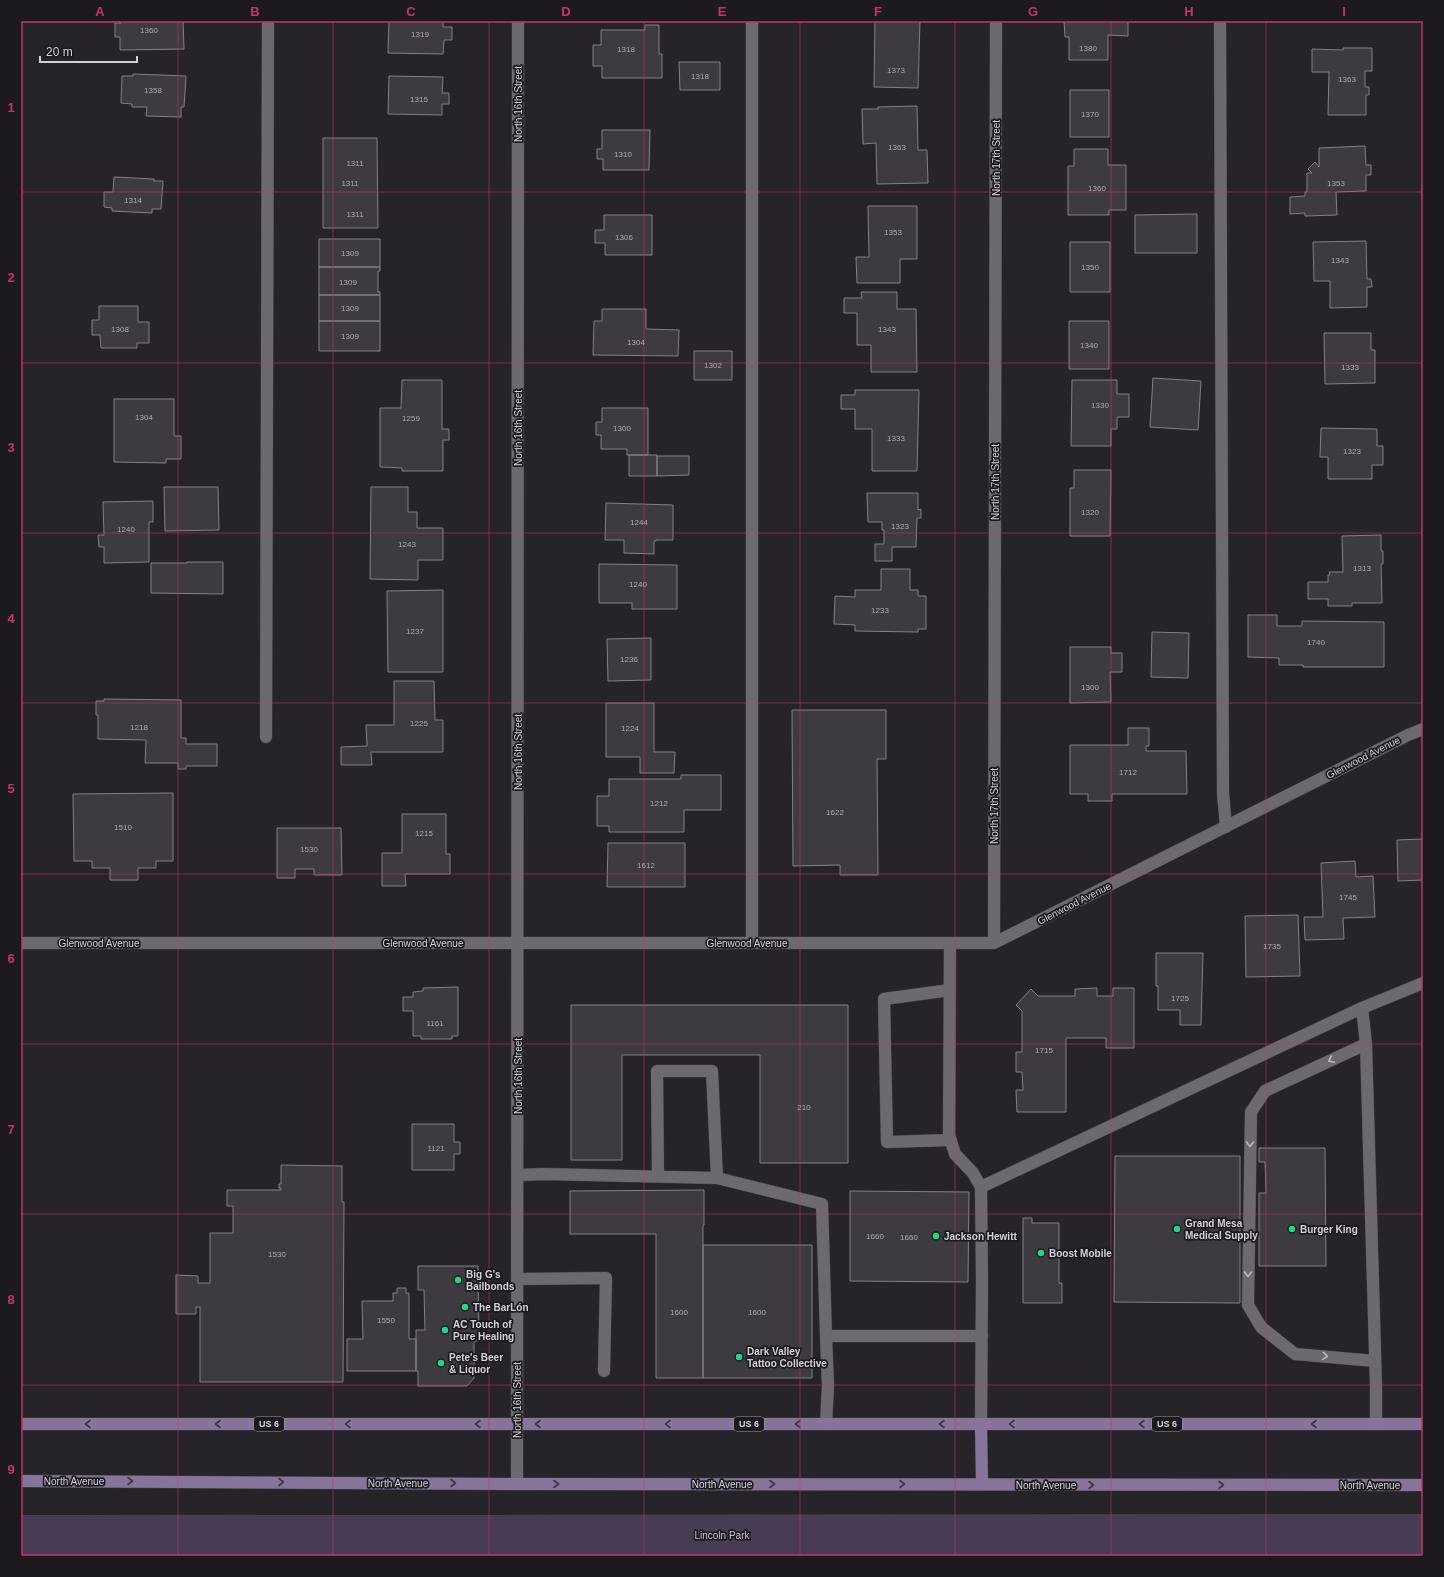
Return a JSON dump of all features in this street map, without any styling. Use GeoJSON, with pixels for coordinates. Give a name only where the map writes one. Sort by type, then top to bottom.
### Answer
{"type":"FeatureCollection","features":[{"type":"Feature","properties":{"kind":"main road","name":"US 6"},"geometry":{"type":"LineString","coordinates":[[21,1424],[1423,1424]]}},
{"type":"Feature","properties":{"kind":"main road"},"geometry":{"type":"LineString","coordinates":[[981,1424],[982,1484]]}},
{"type":"Feature","properties":{"kind":"main road","name":"North Avenue"},"geometry":{"type":"LineString","coordinates":[[21,1481],[518,1484],[1423,1485]]}},
{"type":"Feature","properties":{"kind":"street"},"geometry":{"type":"LineString","coordinates":[[266,737],[268,21]]}},
{"type":"Feature","properties":{"kind":"street","name":"North 16th Street"},"geometry":{"type":"LineString","coordinates":[[518,21],[518,1484]]}},
{"type":"Feature","properties":{"kind":"street"},"geometry":{"type":"LineString","coordinates":[[752,21],[752,943]]}},
{"type":"Feature","properties":{"kind":"street","name":"North 17th Street"},"geometry":{"type":"LineString","coordinates":[[994,943],[996,21]]}},
{"type":"Feature","properties":{"kind":"street"},"geometry":{"type":"LineString","coordinates":[[1220,21],[1223,793],[1226,827]]}},
{"type":"Feature","properties":{"kind":"street","name":"Glenwood Avenue"},"geometry":{"type":"LineString","coordinates":[[21,943],[994,943],[1408,735],[1423,729]]}},
{"type":"Feature","properties":{"kind":"street"},"geometry":{"type":"LineString","coordinates":[[950,943],[950,1135],[955,1154],[973,1172],[981,1186],[981,1424]]}},
{"type":"Feature","properties":{"kind":"street"},"geometry":{"type":"LineString","coordinates":[[981,1186],[1362,1008],[1423,983]]}},
{"type":"Feature","properties":{"kind":"street"},"geometry":{"type":"LineString","coordinates":[[950,990],[884,999],[887,1142],[951,1140]]}},
{"type":"Feature","properties":{"kind":"street"},"geometry":{"type":"LineString","coordinates":[[1362,1008],[1366,1044],[1376,1424]]}},
{"type":"Feature","properties":{"kind":"street"},"geometry":{"type":"LineString","coordinates":[[1366,1044],[1265,1091],[1250,1112],[1248,1305],[1261,1327],[1295,1354],[1375,1360]]}},
{"type":"Feature","properties":{"kind":"street"},"geometry":{"type":"LineString","coordinates":[[658,1176],[657,1071],[712,1071],[717,1178]]}},
{"type":"Feature","properties":{"kind":"street"},"geometry":{"type":"LineString","coordinates":[[518,1175],[544,1174],[717,1178],[822,1204],[828,1386],[826,1424]]}},
{"type":"Feature","properties":{"kind":"street"},"geometry":{"type":"LineString","coordinates":[[518,1279],[606,1278],[604,1371]]}},
{"type":"Feature","properties":{"kind":"street"},"geometry":{"type":"LineString","coordinates":[[826,1336],[982,1336]]}},
{"type":"Feature","properties":{"kind":"green space","name":"Lincoln Park"},"geometry":{"type":"Polygon","coordinates":[[[1423,1514],[1423,1556],[21,1556],[21,1515],[1423,1514]]]}},
{"type":"Feature","properties":{"kind":"building"},"geometry":{"type":"Polygon","coordinates":[[[121,21],[183,21],[184,49],[120,50],[120,37],[115,37],[115,23],[121,23],[121,21]]]}},
{"type":"Feature","properties":{"kind":"building"},"geometry":{"type":"Polygon","coordinates":[[[389,21],[443,21],[443,27],[452,27],[452,40],[444,40],[443,54],[388,53],[389,21]]]}},
{"type":"Feature","properties":{"kind":"building"},"geometry":{"type":"Polygon","coordinates":[[[875,21],[920,21],[918,88],[874,87],[875,21]]]}},
{"type":"Feature","properties":{"kind":"building"},"geometry":{"type":"Polygon","coordinates":[[[1064,21],[1128,21],[1128,36],[1108,35],[1108,60],[1069,60],[1069,37],[1065,37],[1064,21]]]}},
{"type":"Feature","properties":{"kind":"building"},"geometry":{"type":"Polygon","coordinates":[[[645,25],[659,25],[659,54],[662,54],[662,78],[602,78],[602,66],[593,66],[593,45],[601,45],[601,30],[645,30],[645,25]]]}},
{"type":"Feature","properties":{"kind":"building"},"geometry":{"type":"Polygon","coordinates":[[[1343,48],[1372,48],[1372,71],[1365,71],[1365,87],[1369,87],[1369,95],[1366,95],[1366,115],[1328,115],[1329,72],[1312,72],[1312,49],[1343,50],[1343,48]]]}},
{"type":"Feature","properties":{"kind":"building"},"geometry":{"type":"Polygon","coordinates":[[[679,62],[720,62],[720,90],[680,90],[679,62]]]}},
{"type":"Feature","properties":{"kind":"building"},"geometry":{"type":"Polygon","coordinates":[[[133,74],[186,76],[184,107],[181,107],[181,117],[146,116],[147,107],[132,107],[132,104],[121,103],[122,76],[133,76],[133,74]]]}},
{"type":"Feature","properties":{"kind":"building"},"geometry":{"type":"Polygon","coordinates":[[[389,76],[443,77],[442,93],[449,93],[449,104],[442,104],[442,115],[388,114],[389,76]]]}},
{"type":"Feature","properties":{"kind":"building"},"geometry":{"type":"Polygon","coordinates":[[[1070,90],[1109,90],[1109,137],[1070,137],[1070,90]]]}},
{"type":"Feature","properties":{"kind":"building"},"geometry":{"type":"Polygon","coordinates":[[[917,106],[918,150],[927,150],[928,183],[877,184],[876,143],[863,144],[862,109],[917,106]]]}},
{"type":"Feature","properties":{"kind":"building"},"geometry":{"type":"Polygon","coordinates":[[[602,130],[650,130],[649,170],[603,170],[603,159],[597,159],[597,149],[602,149],[602,130]]]}},
{"type":"Feature","properties":{"kind":"building"},"geometry":{"type":"Polygon","coordinates":[[[323,138],[377,138],[378,228],[323,228],[323,138]]]}},
{"type":"Feature","properties":{"kind":"building"},"geometry":{"type":"Polygon","coordinates":[[[1365,146],[1366,165],[1371,165],[1371,175],[1366,175],[1366,191],[1336,192],[1337,215],[1305,216],[1305,213],[1290,214],[1290,197],[1305,196],[1305,192],[1307,192],[1307,173],[1312,173],[1308,169],[1315,162],[1319,167],[1319,148],[1365,146]]]}},
{"type":"Feature","properties":{"kind":"building"},"geometry":{"type":"Polygon","coordinates":[[[1074,149],[1108,149],[1108,165],[1126,165],[1126,210],[1109,210],[1109,215],[1068,215],[1068,166],[1074,166],[1074,149]]]}},
{"type":"Feature","properties":{"kind":"building"},"geometry":{"type":"Polygon","coordinates":[[[114,177],[154,179],[154,181],[163,181],[161,209],[152,209],[152,213],[112,211],[112,208],[104,207],[104,192],[113,192],[114,177]]]}},
{"type":"Feature","properties":{"kind":"building"},"geometry":{"type":"Polygon","coordinates":[[[868,206],[917,206],[917,259],[900,259],[900,283],[857,283],[856,257],[869,257],[868,206]]]}},
{"type":"Feature","properties":{"kind":"building"},"geometry":{"type":"Polygon","coordinates":[[[1197,214],[1197,253],[1135,253],[1135,215],[1197,214]]]}},
{"type":"Feature","properties":{"kind":"building"},"geometry":{"type":"Polygon","coordinates":[[[604,215],[652,215],[652,255],[605,255],[605,243],[595,243],[595,230],[604,230],[604,215]]]}},
{"type":"Feature","properties":{"kind":"building"},"geometry":{"type":"Polygon","coordinates":[[[319,239],[380,239],[380,267],[319,267],[319,239]]]}},
{"type":"Feature","properties":{"kind":"building"},"geometry":{"type":"Polygon","coordinates":[[[1366,241],[1367,279],[1371,279],[1372,287],[1367,287],[1367,307],[1330,308],[1330,281],[1314,281],[1313,242],[1366,241]]]}},
{"type":"Feature","properties":{"kind":"building"},"geometry":{"type":"Polygon","coordinates":[[[1070,242],[1110,242],[1110,292],[1070,292],[1070,242]]]}},
{"type":"Feature","properties":{"kind":"building"},"geometry":{"type":"Polygon","coordinates":[[[319,267],[380,267],[380,271],[378,271],[378,292],[380,292],[380,295],[319,295],[319,267]]]}},
{"type":"Feature","properties":{"kind":"building"},"geometry":{"type":"Polygon","coordinates":[[[861,292],[897,292],[897,309],[916,309],[917,372],[871,372],[871,345],[857,345],[857,313],[844,313],[844,298],[862,298],[861,292]]]}},
{"type":"Feature","properties":{"kind":"building"},"geometry":{"type":"Polygon","coordinates":[[[319,295],[380,295],[380,321],[319,321],[319,295]]]}},
{"type":"Feature","properties":{"kind":"building"},"geometry":{"type":"Polygon","coordinates":[[[99,306],[138,306],[138,322],[149,322],[149,343],[137,343],[137,348],[101,348],[100,335],[92,335],[92,320],[99,320],[99,306]]]}},
{"type":"Feature","properties":{"kind":"building"},"geometry":{"type":"Polygon","coordinates":[[[602,309],[646,309],[646,329],[679,330],[678,356],[593,355],[594,321],[602,321],[602,309]]]}},
{"type":"Feature","properties":{"kind":"building"},"geometry":{"type":"Polygon","coordinates":[[[319,321],[380,321],[380,351],[319,351],[319,321]]]}},
{"type":"Feature","properties":{"kind":"building"},"geometry":{"type":"Polygon","coordinates":[[[1069,321],[1109,321],[1109,369],[1069,369],[1069,321]]]}},
{"type":"Feature","properties":{"kind":"building"},"geometry":{"type":"Polygon","coordinates":[[[1324,333],[1371,333],[1371,350],[1375,350],[1375,383],[1325,384],[1324,333]]]}},
{"type":"Feature","properties":{"kind":"building"},"geometry":{"type":"Polygon","coordinates":[[[694,351],[732,351],[732,380],[694,380],[694,351]]]}},
{"type":"Feature","properties":{"kind":"building"},"geometry":{"type":"Polygon","coordinates":[[[1153,378],[1201,381],[1198,430],[1150,427],[1153,378]]]}},
{"type":"Feature","properties":{"kind":"building"},"geometry":{"type":"Polygon","coordinates":[[[402,380],[442,380],[442,429],[449,429],[449,440],[443,440],[443,471],[402,471],[402,468],[380,467],[380,408],[401,408],[402,380]]]}},
{"type":"Feature","properties":{"kind":"building"},"geometry":{"type":"Polygon","coordinates":[[[1072,380],[1117,380],[1117,394],[1129,394],[1129,417],[1117,417],[1117,429],[1111,429],[1111,446],[1071,446],[1072,380]]]}},
{"type":"Feature","properties":{"kind":"building"},"geometry":{"type":"Polygon","coordinates":[[[855,390],[919,390],[917,471],[872,471],[872,429],[855,429],[855,409],[841,409],[841,395],[855,395],[855,390]]]}},
{"type":"Feature","properties":{"kind":"building"},"geometry":{"type":"Polygon","coordinates":[[[114,399],[174,399],[174,436],[181,436],[181,459],[166,459],[166,463],[114,462],[114,399]]]}},
{"type":"Feature","properties":{"kind":"building"},"geometry":{"type":"Polygon","coordinates":[[[602,408],[648,408],[648,455],[627,455],[627,449],[601,449],[601,435],[596,435],[596,422],[602,422],[602,408]]]}},
{"type":"Feature","properties":{"kind":"building"},"geometry":{"type":"Polygon","coordinates":[[[1321,428],[1377,429],[1377,446],[1383,446],[1383,465],[1372,465],[1372,479],[1328,479],[1328,457],[1320,457],[1321,428]]]}},
{"type":"Feature","properties":{"kind":"building"},"geometry":{"type":"Polygon","coordinates":[[[629,455],[657,455],[657,476],[629,476],[629,455]]]}},
{"type":"Feature","properties":{"kind":"building"},"geometry":{"type":"Polygon","coordinates":[[[657,456],[689,456],[689,475],[657,476],[657,456]]]}},
{"type":"Feature","properties":{"kind":"building"},"geometry":{"type":"Polygon","coordinates":[[[1074,470],[1111,470],[1110,536],[1070,536],[1070,488],[1074,488],[1074,470]]]}},
{"type":"Feature","properties":{"kind":"building"},"geometry":{"type":"Polygon","coordinates":[[[164,487],[218,487],[219,530],[165,531],[164,487]]]}},
{"type":"Feature","properties":{"kind":"building"},"geometry":{"type":"Polygon","coordinates":[[[371,487],[408,487],[408,512],[417,512],[417,528],[443,528],[443,560],[418,560],[418,580],[370,579],[371,487]]]}},
{"type":"Feature","properties":{"kind":"building"},"geometry":{"type":"Polygon","coordinates":[[[867,493],[918,493],[918,510],[921,509],[921,518],[917,518],[916,547],[892,547],[892,561],[875,561],[875,544],[884,544],[884,530],[882,530],[882,522],[868,522],[867,493]]]}},
{"type":"Feature","properties":{"kind":"building"},"geometry":{"type":"Polygon","coordinates":[[[153,501],[153,522],[149,522],[149,562],[104,563],[104,547],[99,547],[98,535],[104,535],[103,502],[153,501]]]}},
{"type":"Feature","properties":{"kind":"building"},"geometry":{"type":"Polygon","coordinates":[[[606,503],[673,505],[673,540],[654,541],[654,554],[624,553],[624,540],[605,540],[606,503]]]}},
{"type":"Feature","properties":{"kind":"building"},"geometry":{"type":"Polygon","coordinates":[[[1381,535],[1381,551],[1383,551],[1383,564],[1381,564],[1382,603],[1352,603],[1352,606],[1328,606],[1328,599],[1308,599],[1308,582],[1328,582],[1328,575],[1330,575],[1329,572],[1343,572],[1342,536],[1381,535]]]}},
{"type":"Feature","properties":{"kind":"building"},"geometry":{"type":"Polygon","coordinates":[[[223,562],[223,594],[151,593],[151,563],[223,562]]]}},
{"type":"Feature","properties":{"kind":"building"},"geometry":{"type":"Polygon","coordinates":[[[599,564],[677,565],[677,609],[632,609],[632,603],[599,603],[599,564]]]}},
{"type":"Feature","properties":{"kind":"building"},"geometry":{"type":"Polygon","coordinates":[[[881,569],[910,569],[910,590],[918,590],[918,596],[926,596],[926,629],[918,629],[918,632],[855,631],[855,625],[834,624],[835,596],[855,597],[855,590],[881,590],[881,569]]]}},
{"type":"Feature","properties":{"kind":"building"},"geometry":{"type":"Polygon","coordinates":[[[443,590],[443,672],[388,672],[387,591],[443,590]]]}},
{"type":"Feature","properties":{"kind":"building"},"geometry":{"type":"Polygon","coordinates":[[[1248,615],[1277,615],[1277,626],[1302,626],[1302,621],[1384,622],[1384,667],[1303,667],[1303,665],[1279,665],[1279,658],[1248,657],[1248,615]]]}},
{"type":"Feature","properties":{"kind":"building"},"geometry":{"type":"Polygon","coordinates":[[[1152,632],[1189,633],[1188,678],[1151,677],[1152,632]]]}},
{"type":"Feature","properties":{"kind":"building"},"geometry":{"type":"Polygon","coordinates":[[[651,638],[651,680],[608,681],[607,639],[651,638]]]}},
{"type":"Feature","properties":{"kind":"building"},"geometry":{"type":"Polygon","coordinates":[[[1070,647],[1111,647],[1111,653],[1122,653],[1122,672],[1110,672],[1111,702],[1070,703],[1070,647]]]}},
{"type":"Feature","properties":{"kind":"building"},"geometry":{"type":"Polygon","coordinates":[[[394,681],[434,681],[435,720],[443,720],[443,752],[371,752],[372,765],[341,765],[341,747],[367,746],[366,725],[394,725],[394,681]]]}},
{"type":"Feature","properties":{"kind":"building"},"geometry":{"type":"Polygon","coordinates":[[[104,699],[181,700],[181,738],[186,738],[186,744],[217,744],[217,766],[186,766],[186,769],[178,769],[178,763],[145,763],[146,740],[98,739],[98,715],[96,715],[96,701],[104,701],[104,699]]]}},
{"type":"Feature","properties":{"kind":"building"},"geometry":{"type":"Polygon","coordinates":[[[606,703],[654,703],[654,752],[675,752],[674,773],[640,773],[640,757],[606,757],[606,703]]]}},
{"type":"Feature","properties":{"kind":"building"},"geometry":{"type":"Polygon","coordinates":[[[792,710],[886,710],[886,759],[877,759],[878,875],[840,875],[840,865],[793,866],[792,710]]]}},
{"type":"Feature","properties":{"kind":"building"},"geometry":{"type":"Polygon","coordinates":[[[1128,728],[1149,728],[1149,746],[1146,746],[1146,751],[1186,751],[1187,794],[1112,794],[1112,801],[1088,801],[1088,794],[1070,794],[1070,745],[1128,745],[1128,728]]]}},
{"type":"Feature","properties":{"kind":"building"},"geometry":{"type":"Polygon","coordinates":[[[681,775],[721,775],[721,810],[684,810],[684,832],[609,832],[609,826],[597,826],[597,796],[609,796],[609,779],[681,779],[681,775]]]}},
{"type":"Feature","properties":{"kind":"building"},"geometry":{"type":"Polygon","coordinates":[[[173,793],[173,861],[156,861],[156,868],[138,868],[138,880],[110,880],[110,868],[92,868],[92,861],[74,861],[73,794],[173,793]]]}},
{"type":"Feature","properties":{"kind":"building"},"geometry":{"type":"Polygon","coordinates":[[[402,814],[446,814],[446,854],[450,854],[450,874],[405,874],[406,886],[382,886],[382,853],[402,853],[402,814]]]}},
{"type":"Feature","properties":{"kind":"building"},"geometry":{"type":"Polygon","coordinates":[[[277,828],[341,828],[342,875],[314,875],[314,869],[295,869],[295,878],[277,878],[277,828]]]}},
{"type":"Feature","properties":{"kind":"building"},"geometry":{"type":"Polygon","coordinates":[[[1423,839],[1423,880],[1398,881],[1397,840],[1423,839]]]}},
{"type":"Feature","properties":{"kind":"building"},"geometry":{"type":"Polygon","coordinates":[[[608,843],[685,843],[685,887],[607,887],[608,843]]]}},
{"type":"Feature","properties":{"kind":"building"},"geometry":{"type":"Polygon","coordinates":[[[1355,861],[1356,877],[1373,876],[1375,917],[1343,918],[1344,939],[1305,940],[1304,917],[1323,917],[1321,863],[1355,861]]]}},
{"type":"Feature","properties":{"kind":"building"},"geometry":{"type":"Polygon","coordinates":[[[1298,915],[1300,976],[1246,977],[1245,916],[1298,915]]]}},
{"type":"Feature","properties":{"kind":"building"},"geometry":{"type":"Polygon","coordinates":[[[1156,953],[1203,953],[1201,1025],[1180,1025],[1180,1010],[1158,1010],[1156,953]]]}},
{"type":"Feature","properties":{"kind":"building"},"geometry":{"type":"Polygon","coordinates":[[[458,987],[458,1036],[452,1036],[452,1039],[421,1039],[421,1036],[413,1036],[413,1011],[403,1011],[403,997],[413,997],[413,992],[423,991],[423,988],[458,987]]]}},
{"type":"Feature","properties":{"kind":"building"},"geometry":{"type":"Polygon","coordinates":[[[1097,988],[1097,996],[1113,996],[1113,988],[1134,988],[1134,1048],[1106,1048],[1106,1038],[1066,1038],[1066,1112],[1017,1112],[1016,1090],[1023,1090],[1022,1072],[1016,1072],[1016,1052],[1022,1052],[1022,1011],[1016,1005],[1031,989],[1038,996],[1075,996],[1075,989],[1097,988]]]}},
{"type":"Feature","properties":{"kind":"building"},"geometry":{"type":"Polygon","coordinates":[[[571,1005],[848,1005],[848,1163],[760,1163],[760,1055],[622,1055],[622,1160],[571,1160],[571,1005]]]}},
{"type":"Feature","properties":{"kind":"building"},"geometry":{"type":"Polygon","coordinates":[[[412,1124],[454,1124],[454,1142],[460,1142],[460,1154],[454,1154],[454,1170],[412,1170],[412,1124]]]}},
{"type":"Feature","properties":{"kind":"building","name":"Burger King"},"geometry":{"type":"Polygon","coordinates":[[[1259,1148],[1325,1148],[1326,1266],[1259,1266],[1259,1193],[1266,1193],[1265,1162],[1259,1162],[1259,1148]]]}},
{"type":"Feature","properties":{"kind":"building","name":"Grand Mesa Medical Supply"},"geometry":{"type":"Polygon","coordinates":[[[1115,1156],[1240,1156],[1240,1303],[1114,1302],[1115,1156]]]}},
{"type":"Feature","properties":{"kind":"building"},"geometry":{"type":"Polygon","coordinates":[[[281,1165],[342,1166],[342,1202],[344,1202],[343,1382],[200,1382],[200,1307],[196,1307],[196,1314],[176,1314],[176,1275],[198,1276],[198,1283],[210,1283],[210,1233],[233,1233],[233,1206],[227,1206],[227,1190],[281,1190],[281,1188],[279,1188],[279,1184],[281,1184],[281,1165]]]}},
{"type":"Feature","properties":{"kind":"building"},"geometry":{"type":"Polygon","coordinates":[[[704,1190],[703,1378],[656,1378],[656,1234],[570,1234],[570,1191],[704,1190]]]}},
{"type":"Feature","properties":{"kind":"building"},"geometry":{"type":"Polygon","coordinates":[[[850,1191],[969,1192],[968,1282],[850,1281],[850,1191]]]}},
{"type":"Feature","properties":{"kind":"building","name":"Boost Mobile"},"geometry":{"type":"Polygon","coordinates":[[[1023,1218],[1032,1218],[1032,1223],[1059,1223],[1059,1283],[1062,1283],[1062,1303],[1023,1303],[1023,1218]]]}},
{"type":"Feature","properties":{"kind":"building"},"geometry":{"type":"Polygon","coordinates":[[[703,1245],[812,1245],[812,1378],[703,1378],[703,1245]]]}},
{"type":"Feature","properties":{"kind":"building"},"geometry":{"type":"Polygon","coordinates":[[[418,1266],[478,1266],[479,1341],[474,1341],[474,1378],[467,1386],[418,1386],[418,1371],[416,1371],[416,1330],[425,1330],[424,1290],[418,1290],[418,1266]]]}},
{"type":"Feature","properties":{"kind":"building"},"geometry":{"type":"Polygon","coordinates":[[[397,1288],[406,1288],[406,1293],[409,1293],[409,1339],[416,1339],[416,1371],[347,1371],[347,1339],[363,1339],[362,1301],[393,1301],[393,1293],[397,1293],[397,1288]]]}},
{"type":"Feature","properties":{"kind":"place","name":"Grand Mesa Medical Supply"},"geometry":{"type":"Point","coordinates":[1177,1229]}},
{"type":"Feature","properties":{"kind":"place","name":"Burger King"},"geometry":{"type":"Point","coordinates":[1292,1229]}},
{"type":"Feature","properties":{"kind":"place","name":"Jackson Hewitt"},"geometry":{"type":"Point","coordinates":[936,1236]}},
{"type":"Feature","properties":{"kind":"place","name":"Boost Mobile"},"geometry":{"type":"Point","coordinates":[1041,1253]}},
{"type":"Feature","properties":{"kind":"place","name":"Big G's Bailbonds"},"geometry":{"type":"Point","coordinates":[458,1280]}},
{"type":"Feature","properties":{"kind":"place","name":"The BarLón"},"geometry":{"type":"Point","coordinates":[465,1307]}},
{"type":"Feature","properties":{"kind":"place","name":"AC Touch of Pure Healing"},"geometry":{"type":"Point","coordinates":[445,1330]}},
{"type":"Feature","properties":{"kind":"place","name":"Dark Valley Tattoo Collective"},"geometry":{"type":"Point","coordinates":[739,1357]}},
{"type":"Feature","properties":{"kind":"place","name":"Pete's Beer & Liquor"},"geometry":{"type":"Point","coordinates":[441,1363]}}]}
